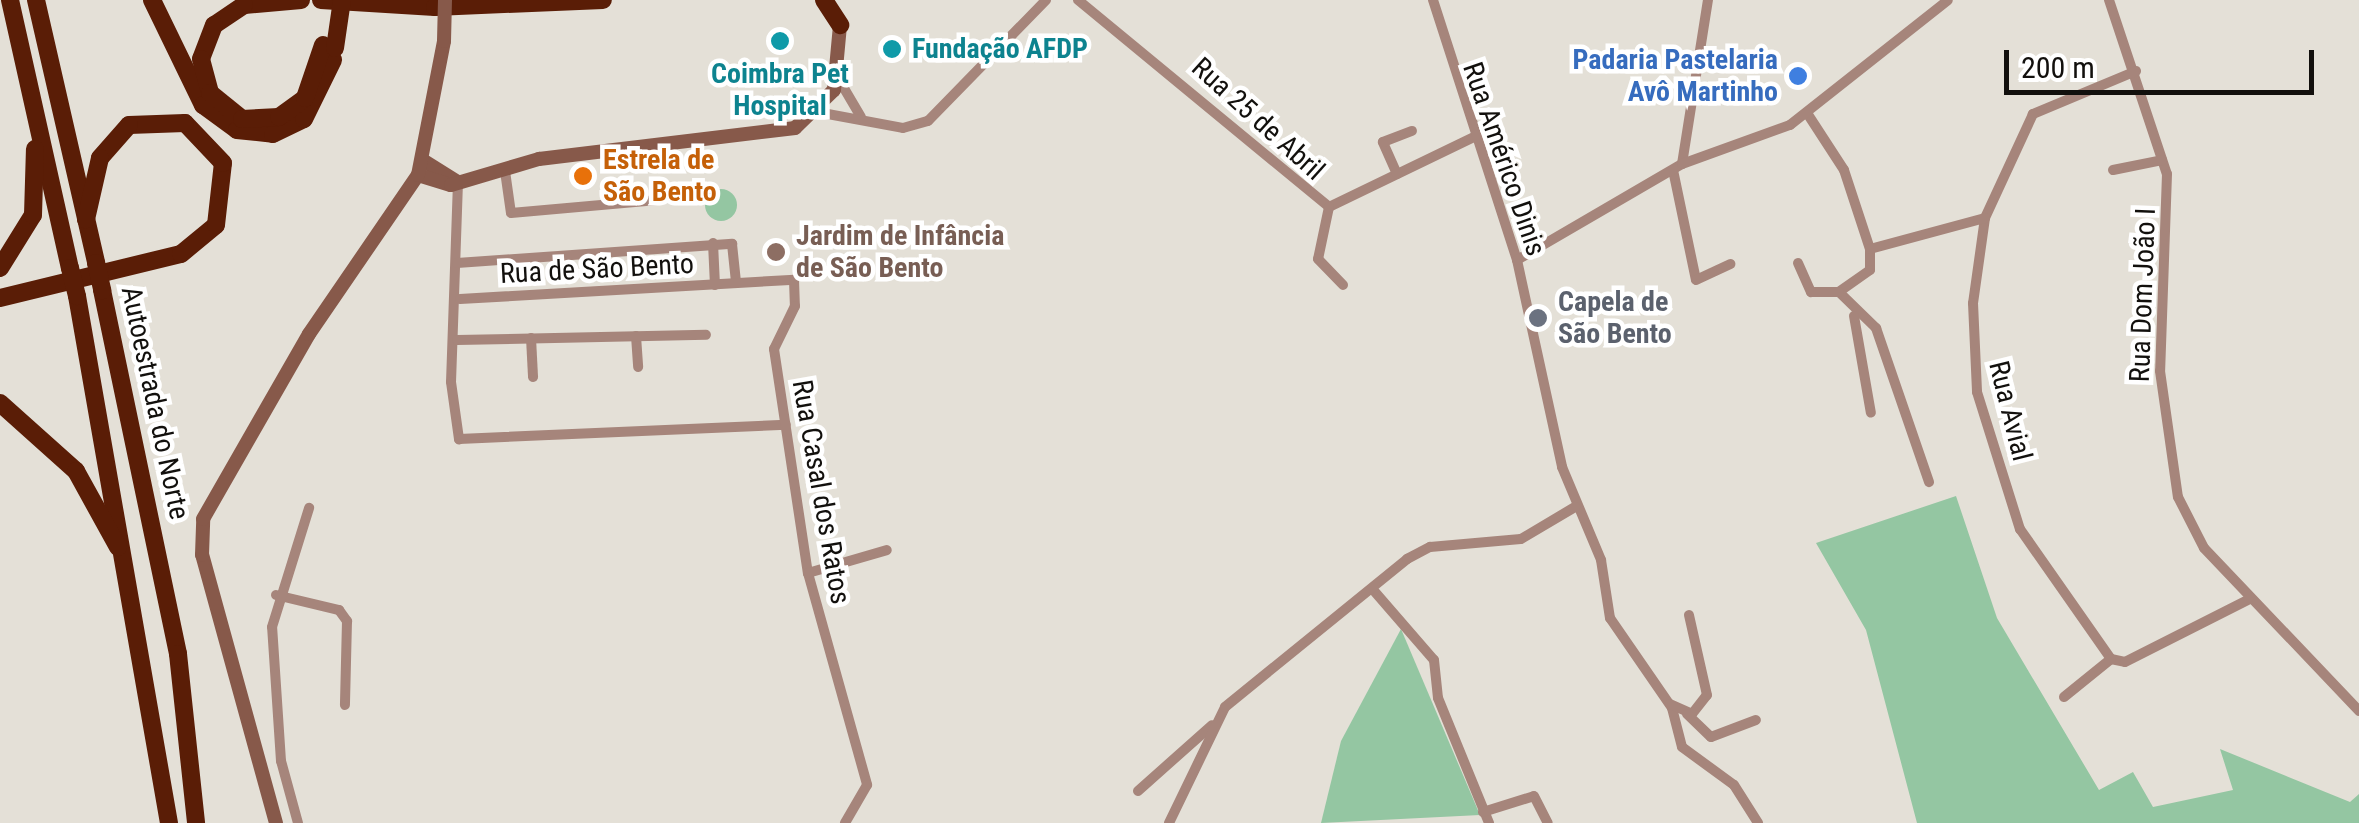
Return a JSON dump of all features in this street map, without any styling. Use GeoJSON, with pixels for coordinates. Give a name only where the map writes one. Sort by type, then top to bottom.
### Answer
{"type":"FeatureCollection","features":[{"type":"Feature","properties":{"kind":"highway","name":"Autoestrada do Norte"},"geometry":{"type":"LineString","coordinates":[[10,0],[76,296],[136,595],[169,823]]}},
{"type":"Feature","properties":{"kind":"highway","name":"Autoestrada do Norte"},"geometry":{"type":"LineString","coordinates":[[36,0],[178,654],[196,823]]}},
{"type":"Feature","properties":{"kind":"highway"},"geometry":{"type":"LineString","coordinates":[[152,0],[203,105],[237,130],[273,134],[304,119],[342,0]]}},
{"type":"Feature","properties":{"kind":"highway"},"geometry":{"type":"LineString","coordinates":[[301,0],[244,5],[214,24],[201,59],[210,94],[242,118],[280,117],[305,98],[329,47],[330,0]]}},
{"type":"Feature","properties":{"kind":"highway"},"geometry":{"type":"LineString","coordinates":[[321,0],[436,7],[603,0]]}},
{"type":"Feature","properties":{"kind":"highway"},"geometry":{"type":"LineString","coordinates":[[824,0],[840,24]]}},
{"type":"Feature","properties":{"kind":"highway"},"geometry":{"type":"LineString","coordinates":[[840,0],[840,24]]}},
{"type":"Feature","properties":{"kind":"highway"},"geometry":{"type":"LineString","coordinates":[[0,268],[33,216],[35,114]]}},
{"type":"Feature","properties":{"kind":"highway"},"geometry":{"type":"LineString","coordinates":[[0,298],[181,254],[216,225],[223,163],[185,123],[129,125],[100,158],[86,219]]}},
{"type":"Feature","properties":{"kind":"highway"},"geometry":{"type":"LineString","coordinates":[[0,403],[84,482],[136,595]]}},
{"type":"Feature","properties":{"kind":"main road"},"geometry":{"type":"LineString","coordinates":[[276,823],[277,786],[202,554],[203,519],[309,334],[421,168],[444,41],[445,0]]}},
{"type":"Feature","properties":{"kind":"main road"},"geometry":{"type":"LineString","coordinates":[[421,168],[458,182],[556,156],[770,136],[817,112],[838,78],[840,24]]}},
{"type":"Feature","properties":{"kind":"street"},"geometry":{"type":"LineString","coordinates":[[817,112],[861,117],[904,128],[928,122],[1046,0]]}},
{"type":"Feature","properties":{"kind":"street","name":"Rua 25 de Abril"},"geometry":{"type":"LineString","coordinates":[[1078,0],[1329,207],[1474,137]]}},
{"type":"Feature","properties":{"kind":"street","name":"Rua Américo Dinis"},"geometry":{"type":"LineString","coordinates":[[1433,0],[1474,137],[1517,260],[1575,507],[1601,560],[1622,642],[1669,703]]}},
{"type":"Feature","properties":{"kind":"street"},"geometry":{"type":"LineString","coordinates":[[1708,0],[1677,167],[1696,280],[1730,264]]}},
{"type":"Feature","properties":{"kind":"street"},"geometry":{"type":"LineString","coordinates":[[1517,260],[1677,167],[1807,112],[1948,0]]}},
{"type":"Feature","properties":{"kind":"street","name":"Rua Dom João I"},"geometry":{"type":"LineString","coordinates":[[2108,0],[2136,71],[2162,160],[2166,441],[2204,548],[2248,600],[2359,712]]}},
{"type":"Feature","properties":{"kind":"street","name":"Rua Avial"},"geometry":{"type":"LineString","coordinates":[[2111,659],[2020,529],[1977,392],[1973,303],[1985,218],[2033,114],[2136,71]]}},
{"type":"Feature","properties":{"kind":"street"},"geometry":{"type":"LineString","coordinates":[[838,78],[861,117]]}},
{"type":"Feature","properties":{"kind":"street"},"geometry":{"type":"LineString","coordinates":[[840,114],[849,98]]}},
{"type":"Feature","properties":{"kind":"street"},"geometry":{"type":"LineString","coordinates":[[1798,263],[1811,292],[1839,292],[1870,270],[1870,249],[1844,170],[1807,112]]}},
{"type":"Feature","properties":{"kind":"street"},"geometry":{"type":"LineString","coordinates":[[1398,174],[1385,136],[1412,131]]}},
{"type":"Feature","properties":{"kind":"street"},"geometry":{"type":"LineString","coordinates":[[2112,170],[2162,160]]}},
{"type":"Feature","properties":{"kind":"street"},"geometry":{"type":"LineString","coordinates":[[505,171],[512,212],[657,200]]}},
{"type":"Feature","properties":{"kind":"street"},"geometry":{"type":"LineString","coordinates":[[458,182],[458,439],[786,425]]}},
{"type":"Feature","properties":{"kind":"street"},"geometry":{"type":"LineString","coordinates":[[1329,207],[1318,259],[1344,285]]}},
{"type":"Feature","properties":{"kind":"street"},"geometry":{"type":"LineString","coordinates":[[1870,249],[1985,218]]}},
{"type":"Feature","properties":{"kind":"street"},"geometry":{"type":"LineString","coordinates":[[713,243],[714,285]]}},
{"type":"Feature","properties":{"kind":"street"},"geometry":{"type":"LineString","coordinates":[[456,263],[732,244],[736,283]]}},
{"type":"Feature","properties":{"kind":"street","name":"Rua Casal dos Ratos"},"geometry":{"type":"LineString","coordinates":[[736,283],[794,280],[795,306],[774,350],[808,573],[867,784],[845,823]]}},
{"type":"Feature","properties":{"kind":"street","name":"Rua de São Bento"},"geometry":{"type":"LineString","coordinates":[[460,298],[736,283]]}},
{"type":"Feature","properties":{"kind":"street"},"geometry":{"type":"LineString","coordinates":[[1839,292],[1854,316],[1872,413]]}},
{"type":"Feature","properties":{"kind":"street"},"geometry":{"type":"LineString","coordinates":[[1854,316],[1876,328],[1929,482]]}},
{"type":"Feature","properties":{"kind":"street"},"geometry":{"type":"LineString","coordinates":[[457,340],[706,335]]}},
{"type":"Feature","properties":{"kind":"street"},"geometry":{"type":"LineString","coordinates":[[636,336],[638,368]]}},
{"type":"Feature","properties":{"kind":"street"},"geometry":{"type":"LineString","coordinates":[[531,338],[533,377]]}},
{"type":"Feature","properties":{"kind":"street"},"geometry":{"type":"LineString","coordinates":[[1138,791],[1218,718],[1430,547],[1488,548],[1575,507]]}},
{"type":"Feature","properties":{"kind":"street"},"geometry":{"type":"LineString","coordinates":[[298,823],[277,786],[272,683],[276,595],[309,508]]}},
{"type":"Feature","properties":{"kind":"street"},"geometry":{"type":"LineString","coordinates":[[808,573],[887,550]]}},
{"type":"Feature","properties":{"kind":"street"},"geometry":{"type":"LineString","coordinates":[[1374,592],[1434,660],[1438,698],[1486,817],[1534,796],[1543,798],[1548,823]]}},
{"type":"Feature","properties":{"kind":"street"},"geometry":{"type":"LineString","coordinates":[[276,595],[339,610],[346,621],[345,705]]}},
{"type":"Feature","properties":{"kind":"street"},"geometry":{"type":"LineString","coordinates":[[2064,698],[2111,659],[2125,662],[2248,600]]}},
{"type":"Feature","properties":{"kind":"street"},"geometry":{"type":"LineString","coordinates":[[1686,713],[1707,694],[1689,615]]}},
{"type":"Feature","properties":{"kind":"street"},"geometry":{"type":"LineString","coordinates":[[1669,703],[1711,737],[1756,720]]}},
{"type":"Feature","properties":{"kind":"street"},"geometry":{"type":"LineString","coordinates":[[1669,703],[1682,747],[1734,786],[1758,823]]}},
{"type":"Feature","properties":{"kind":"street"},"geometry":{"type":"LineString","coordinates":[[1173,819],[1218,718]]}},
{"type":"Feature","properties":{"kind":"green space"},"geometry":{"type":"Polygon","coordinates":[[[721,189],[732,194],[737,205],[732,216],[721,221],[710,216],[705,205],[710,194],[721,189]]]}},
{"type":"Feature","properties":{"kind":"green space"},"geometry":{"type":"Polygon","coordinates":[[[1956,496],[1997,618],[2099,790],[2133,772],[2153,807],[2233,790],[2220,749],[2350,802],[2359,794],[2359,823],[1917,823],[1866,630],[1816,543],[1956,496]]]}},
{"type":"Feature","properties":{"kind":"green space"},"geometry":{"type":"Polygon","coordinates":[[[1401,629],[1480,815],[1321,823],[1341,741],[1401,629]]]}},
{"type":"Feature","properties":{"kind":"place","name":"Coimbra Pet Hospital"},"geometry":{"type":"Point","coordinates":[780,41]}},
{"type":"Feature","properties":{"kind":"place","name":"Fundação AFDP"},"geometry":{"type":"Point","coordinates":[892,49]}},
{"type":"Feature","properties":{"kind":"place","name":"Padaria Pastelaria Avô Martinho"},"geometry":{"type":"Point","coordinates":[1798,76]}},
{"type":"Feature","properties":{"kind":"place","name":"Estrela de São Bento"},"geometry":{"type":"Point","coordinates":[583,176]}},
{"type":"Feature","properties":{"kind":"place","name":"Jardim de Infância de São Bento"},"geometry":{"type":"Point","coordinates":[776,252]}},
{"type":"Feature","properties":{"kind":"place","name":"Capela de São Bento"},"geometry":{"type":"Point","coordinates":[1538,318]}}]}
